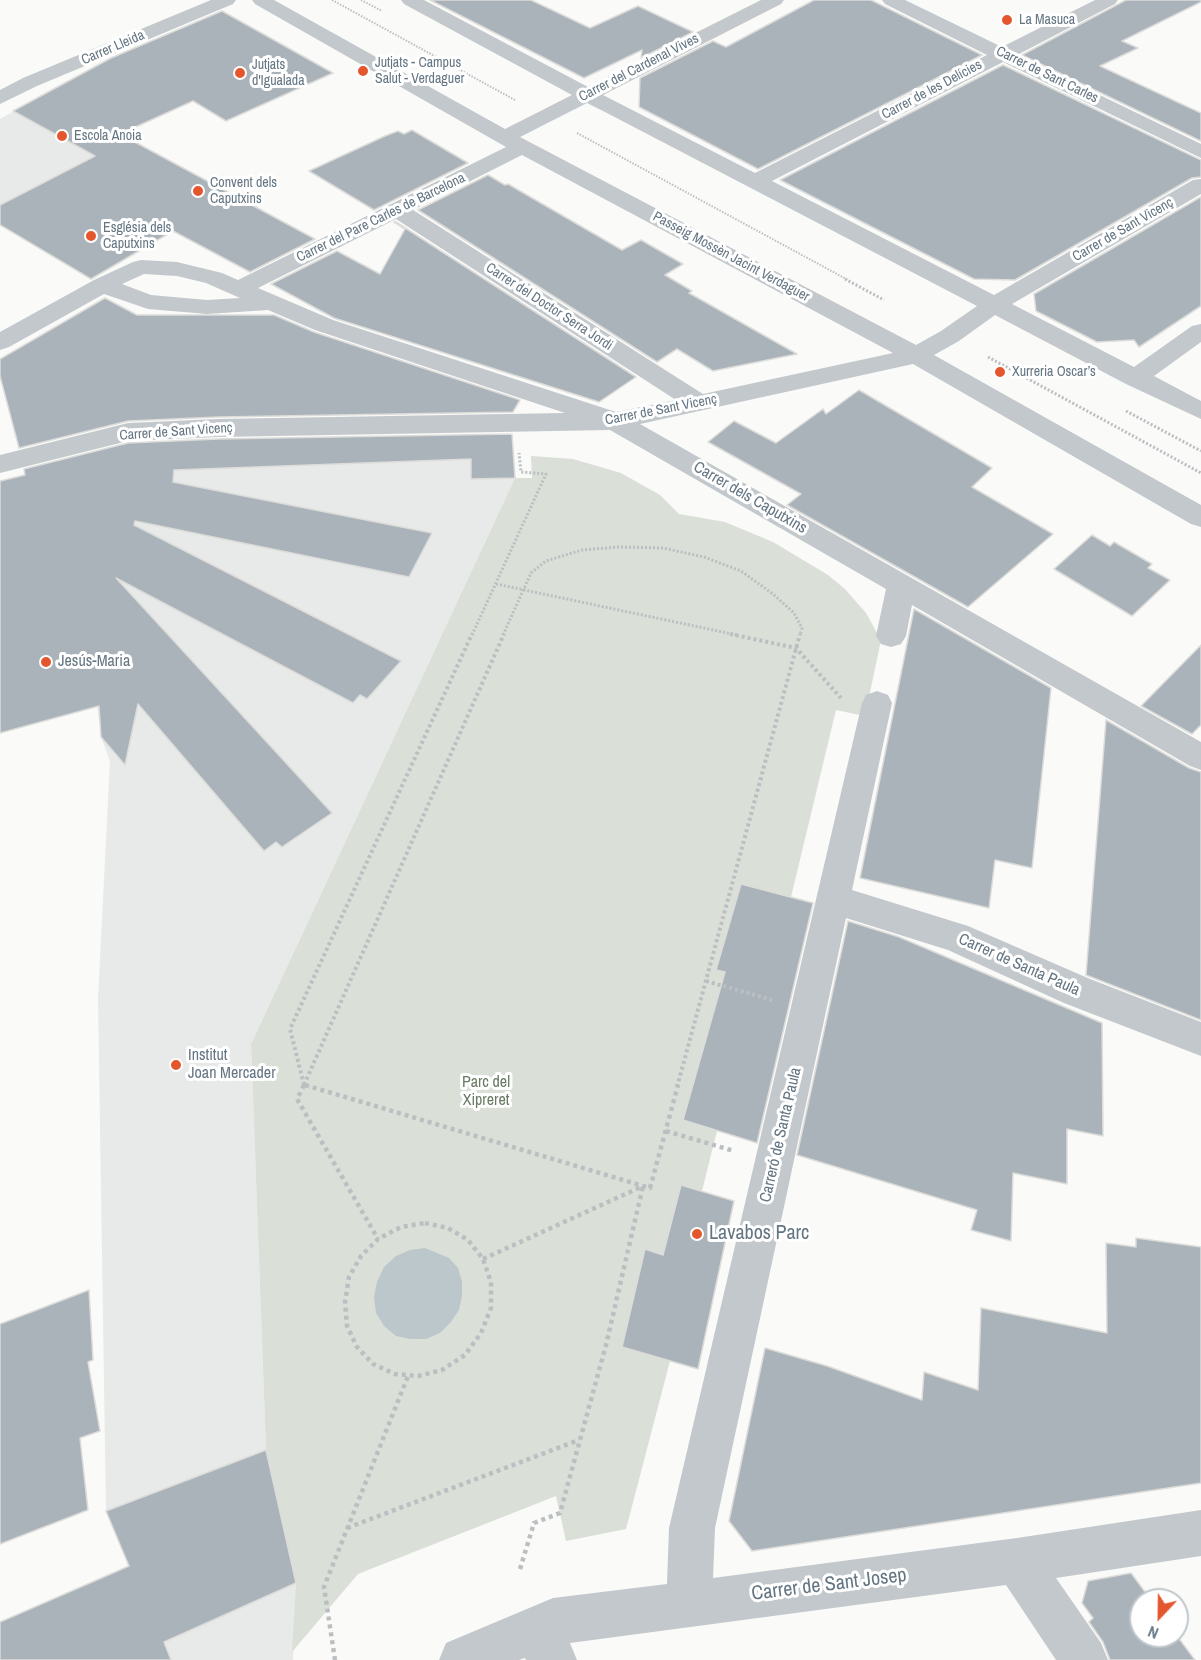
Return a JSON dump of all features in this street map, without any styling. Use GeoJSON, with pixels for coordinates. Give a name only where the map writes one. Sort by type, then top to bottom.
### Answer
{"type":"FeatureCollection","features":[{"type":"Feature","properties":{"kind":"street","name":"Carrer Lleida"},"geometry":{"type":"LineString","coordinates":[[0,98],[30,82],[227,0]]}},
{"type":"Feature","properties":{"kind":"street","name":"Passeig Mossèn Jacint Verdaguer"},"geometry":{"type":"LineString","coordinates":[[261,0],[513,142],[916,355],[1201,517]]}},
{"type":"Feature","properties":{"kind":"street"},"geometry":{"type":"LineString","coordinates":[[410,0],[587,94],[1201,411]]}},
{"type":"Feature","properties":{"kind":"street","name":"Carrer del Cardenal Vives"},"geometry":{"type":"LineString","coordinates":[[513,142],[546,116],[775,0]]}},
{"type":"Feature","properties":{"kind":"street","name":"Carrer de Sant Carles"},"geometry":{"type":"LineString","coordinates":[[891,0],[1201,152]]}},
{"type":"Feature","properties":{"kind":"street","name":"Carrer de les Delícies"},"geometry":{"type":"LineString","coordinates":[[756,181],[1108,0]]}},
{"type":"Feature","properties":{"kind":"street","name":"Carrer del Pare Carles de Barcelona"},"geometry":{"type":"LineString","coordinates":[[240,288],[398,210],[513,142]]}},
{"type":"Feature","properties":{"kind":"street","name":"Carrer de Sant Vicenç"},"geometry":{"type":"LineString","coordinates":[[0,464],[128,432],[218,428],[615,421],[865,368],[916,355],[950,336],[995,304],[1201,184]]}},
{"type":"Feature","properties":{"kind":"street","name":"Carrer del Doctor Serra Jordi"},"geometry":{"type":"LineString","coordinates":[[398,210],[699,404]]}},
{"type":"Feature","properties":{"kind":"street","name":"Carrer dels Caputxins"},"geometry":{"type":"LineString","coordinates":[[0,342],[102,285],[141,267],[177,269],[214,278],[324,325],[615,421],[1201,757]]}},
{"type":"Feature","properties":{"kind":"street","name":"Carrer dels Caputxins"},"geometry":{"type":"LineString","coordinates":[[102,285],[148,302],[207,307],[270,303]]}},
{"type":"Feature","properties":{"kind":"street"},"geometry":{"type":"LineString","coordinates":[[1134,378],[1201,330]]}},
{"type":"Feature","properties":{"kind":"street"},"geometry":{"type":"LineString","coordinates":[[891,636],[902,585]]}},
{"type":"Feature","properties":{"kind":"street","name":"Carreró de Santa Paula"},"geometry":{"type":"LineString","coordinates":[[689,1603],[692,1527],[874,717]]}},
{"type":"Feature","properties":{"kind":"street","name":"Carrer de Santa Paula"},"geometry":{"type":"LineString","coordinates":[[834,899],[956,937],[1077,991],[1201,1039]]}},
{"type":"Feature","properties":{"kind":"street","name":"Carrer de Sant Josep"},"geometry":{"type":"LineString","coordinates":[[463,1660],[544,1645],[553,1622],[1017,1561],[1201,1533]]}},
{"type":"Feature","properties":{"kind":"street"},"geometry":{"type":"LineString","coordinates":[[1017,1561],[1084,1660]]}},
{"type":"Feature","properties":{"kind":"path"},"geometry":{"type":"LineString","coordinates":[[332,0],[888,303]]}},
{"type":"Feature","properties":{"kind":"path"},"geometry":{"type":"LineString","coordinates":[[950,336],[1201,473]]}},
{"type":"Feature","properties":{"kind":"path"},"geometry":{"type":"LineString","coordinates":[[304,1085],[290,1029],[546,474],[521,472],[519,452]]}},
{"type":"Feature","properties":{"kind":"path"},"geometry":{"type":"LineString","coordinates":[[304,1085],[650,1188],[802,628],[794,613],[773,594],[741,572],[694,555],[663,548],[619,547],[582,550],[546,561],[531,573],[297,1099],[378,1239]]}},
{"type":"Feature","properties":{"kind":"path"},"geometry":{"type":"LineString","coordinates":[[495,584],[796,648],[839,695],[850,713],[847,725],[874,717]]}},
{"type":"Feature","properties":{"kind":"path"},"geometry":{"type":"LineString","coordinates":[[706,981],[809,1010]]}},
{"type":"Feature","properties":{"kind":"path"},"geometry":{"type":"LineString","coordinates":[[666,1131],[774,1164]]}},
{"type":"Feature","properties":{"kind":"path"},"geometry":{"type":"LineString","coordinates":[[483,1259],[643,1186]]}},
{"type":"Feature","properties":{"kind":"path"},"geometry":{"type":"LineString","coordinates":[[520,1569],[534,1523],[560,1513],[606,1345],[643,1186]]}},
{"type":"Feature","properties":{"kind":"path"},"geometry":{"type":"LineString","coordinates":[[425,1223],[448,1228],[468,1240],[483,1259],[490,1282],[490,1308],[481,1334],[465,1355],[442,1370],[408,1376],[395,1374],[373,1364],[357,1347],[347,1326],[345,1302],[349,1277],[361,1256],[378,1239],[401,1227],[425,1223]]}},
{"type":"Feature","properties":{"kind":"path"},"geometry":{"type":"LineString","coordinates":[[335,1660],[324,1587],[408,1376]]}},
{"type":"Feature","properties":{"kind":"path"},"geometry":{"type":"LineString","coordinates":[[347,1529],[579,1440]]}},
{"type":"Feature","properties":{"kind":"shaded area","name":"Escola Anoia"},"geometry":{"type":"Polygon","coordinates":[[[46,93],[157,154],[58,204],[0,205],[0,119],[46,93]]]}},
{"type":"Feature","properties":{"kind":"shaded area","name":"Institut Joan Mercader"},"geometry":{"type":"Polygon","coordinates":[[[513,443],[515,478],[251,1044],[266,1450],[296,1583],[293,1660],[170,1660],[106,1511],[98,998],[110,761],[101,737],[89,637],[143,449],[513,443]]]}},
{"type":"Feature","properties":{"kind":"shaded area"},"geometry":{"type":"Polygon","coordinates":[[[425,1248],[449,1258],[458,1268],[462,1282],[459,1310],[440,1333],[426,1339],[396,1336],[384,1326],[376,1313],[374,1297],[377,1282],[384,1267],[396,1256],[410,1250],[425,1248]]]}},
{"type":"Feature","properties":{"kind":"green space","name":"Parc del Xipreret"},"geometry":{"type":"Polygon","coordinates":[[[531,456],[573,459],[621,473],[660,495],[679,514],[725,522],[773,542],[828,575],[845,589],[866,613],[881,640],[865,716],[836,710],[791,897],[804,900],[748,1140],[717,1131],[702,1191],[734,1201],[698,1369],[670,1361],[626,1529],[566,1541],[556,1496],[358,1574],[292,1652],[296,1583],[266,1450],[251,1044],[515,478],[532,478],[531,456]]]}},
{"type":"Feature","properties":{"kind":"building"},"geometry":{"type":"Polygon","coordinates":[[[430,0],[531,0],[590,28],[638,6],[693,32],[641,58],[642,50],[584,78],[430,0]]]}},
{"type":"Feature","properties":{"kind":"building"},"geometry":{"type":"Polygon","coordinates":[[[814,0],[871,0],[982,55],[758,169],[639,107],[640,78],[713,41],[726,47],[814,0]]]}},
{"type":"Feature","properties":{"kind":"building"},"geometry":{"type":"Polygon","coordinates":[[[1126,0],[1201,0],[1122,41],[1138,48],[1100,66],[1201,113],[1201,141],[1022,55],[1126,0]]]}},
{"type":"Feature","properties":{"kind":"building"},"geometry":{"type":"Polygon","coordinates":[[[222,11],[333,73],[226,121],[193,101],[120,134],[315,239],[250,272],[173,231],[91,279],[0,225],[0,205],[95,156],[13,111],[111,58],[222,11]]]}},
{"type":"Feature","properties":{"kind":"building"},"geometry":{"type":"Polygon","coordinates":[[[1003,65],[1201,160],[1201,177],[1192,178],[1015,280],[974,279],[780,180],[1003,65]]]}},
{"type":"Feature","properties":{"kind":"building"},"geometry":{"type":"Polygon","coordinates":[[[412,130],[468,163],[374,210],[309,171],[385,136],[398,131],[404,134],[412,130]]]}},
{"type":"Feature","properties":{"kind":"building"},"geometry":{"type":"Polygon","coordinates":[[[488,175],[505,185],[508,184],[622,250],[641,240],[683,264],[665,275],[692,291],[689,293],[797,354],[713,371],[677,349],[657,362],[418,210],[488,175]]]}},
{"type":"Feature","properties":{"kind":"building"},"geometry":{"type":"Polygon","coordinates":[[[1201,197],[1201,306],[1139,347],[1134,340],[1097,342],[1036,311],[1034,294],[1201,197]]]}},
{"type":"Feature","properties":{"kind":"building"},"geometry":{"type":"Polygon","coordinates":[[[394,222],[396,222],[636,377],[599,402],[334,318],[271,284],[337,251],[380,274],[405,229],[394,222]]]}},
{"type":"Feature","properties":{"kind":"building"},"geometry":{"type":"Polygon","coordinates":[[[105,298],[137,315],[274,315],[314,332],[520,400],[513,412],[218,417],[128,421],[19,448],[0,376],[0,359],[105,298]]]}},
{"type":"Feature","properties":{"kind":"building"},"geometry":{"type":"Polygon","coordinates":[[[859,390],[992,468],[972,487],[1053,534],[968,607],[787,505],[801,494],[708,442],[734,421],[776,443],[823,409],[826,414],[859,390]]]}},
{"type":"Feature","properties":{"kind":"building"},"geometry":{"type":"Polygon","coordinates":[[[512,434],[515,478],[471,479],[471,459],[174,470],[173,482],[432,533],[409,577],[135,521],[134,525],[401,661],[367,699],[360,695],[353,703],[116,578],[332,813],[282,847],[276,842],[264,851],[138,704],[125,765],[101,737],[99,706],[0,733],[0,481],[25,475],[24,469],[128,443],[218,439],[512,434]]]}},
{"type":"Feature","properties":{"kind":"building"},"geometry":{"type":"Polygon","coordinates":[[[1092,535],[1110,546],[1114,542],[1152,564],[1148,568],[1170,580],[1132,616],[1054,569],[1092,535]]]}},
{"type":"Feature","properties":{"kind":"building"},"geometry":{"type":"Polygon","coordinates":[[[914,609],[1051,688],[1032,868],[995,860],[989,908],[860,878],[914,609]]]}},
{"type":"Feature","properties":{"kind":"building"},"geometry":{"type":"Polygon","coordinates":[[[1201,645],[1201,725],[1192,734],[1141,706],[1201,645]]]}},
{"type":"Feature","properties":{"kind":"building"},"geometry":{"type":"Polygon","coordinates":[[[1106,720],[1189,768],[1201,772],[1201,1020],[1086,975],[1106,720]]]}},
{"type":"Feature","properties":{"kind":"building"},"geometry":{"type":"Polygon","coordinates":[[[741,884],[813,903],[757,1143],[683,1120],[725,972],[716,970],[741,884]]]}},
{"type":"Feature","properties":{"kind":"building"},"geometry":{"type":"Polygon","coordinates":[[[848,921],[899,937],[1102,1023],[1103,1136],[1067,1129],[1067,1184],[1013,1173],[1011,1241],[971,1230],[977,1210],[797,1155],[848,921]]]}},
{"type":"Feature","properties":{"kind":"building"},"geometry":{"type":"Polygon","coordinates":[[[681,1185],[734,1201],[698,1369],[622,1347],[645,1249],[663,1255],[681,1185]]]}},
{"type":"Feature","properties":{"kind":"building"},"geometry":{"type":"Polygon","coordinates":[[[1136,1238],[1201,1247],[1201,1483],[752,1551],[729,1521],[765,1348],[827,1366],[922,1400],[924,1372],[978,1390],[981,1308],[1107,1333],[1106,1243],[1136,1247],[1136,1238]]]}},
{"type":"Feature","properties":{"kind":"building"},"geometry":{"type":"Polygon","coordinates":[[[89,1290],[93,1360],[88,1362],[100,1431],[80,1438],[88,1510],[0,1544],[0,1324],[89,1290]]]}},
{"type":"Feature","properties":{"kind":"building"},"geometry":{"type":"Polygon","coordinates":[[[266,1450],[296,1583],[164,1642],[171,1660],[0,1660],[0,1622],[129,1566],[106,1511],[266,1450]]]}},
{"type":"Feature","properties":{"kind":"building"},"geometry":{"type":"Polygon","coordinates":[[[1131,1573],[1142,1588],[1129,1588],[1129,1648],[1186,1648],[1195,1660],[1110,1660],[1103,1642],[1089,1622],[1093,1618],[1082,1603],[1088,1581],[1131,1573]]]}},
{"type":"Feature","properties":{"kind":"place","name":"La Masuca"},"geometry":{"type":"Point","coordinates":[1007,20]}},
{"type":"Feature","properties":{"kind":"place","name":"Jutjats - Campus Salut - Verdaguer"},"geometry":{"type":"Point","coordinates":[363,71]}},
{"type":"Feature","properties":{"kind":"place","name":"Jutjats d'Igualada"},"geometry":{"type":"Point","coordinates":[240,73]}},
{"type":"Feature","properties":{"kind":"place","name":"Escola Anoia"},"geometry":{"type":"Point","coordinates":[62,136]}},
{"type":"Feature","properties":{"kind":"place","name":"Convent dels Caputxins"},"geometry":{"type":"Point","coordinates":[198,191]}},
{"type":"Feature","properties":{"kind":"place","name":"Església dels Caputxins"},"geometry":{"type":"Point","coordinates":[91,236]}},
{"type":"Feature","properties":{"kind":"place","name":"Xurreria Oscar’s"},"geometry":{"type":"Point","coordinates":[1000,372]}},
{"type":"Feature","properties":{"kind":"place","name":"Jesús-Maria"},"geometry":{"type":"Point","coordinates":[46,662]}},
{"type":"Feature","properties":{"kind":"place","name":"Institut Joan Mercader"},"geometry":{"type":"Point","coordinates":[176,1065]}},
{"type":"Feature","properties":{"kind":"place","name":"Lavabos Parc"},"geometry":{"type":"Point","coordinates":[697,1234]}}]}
